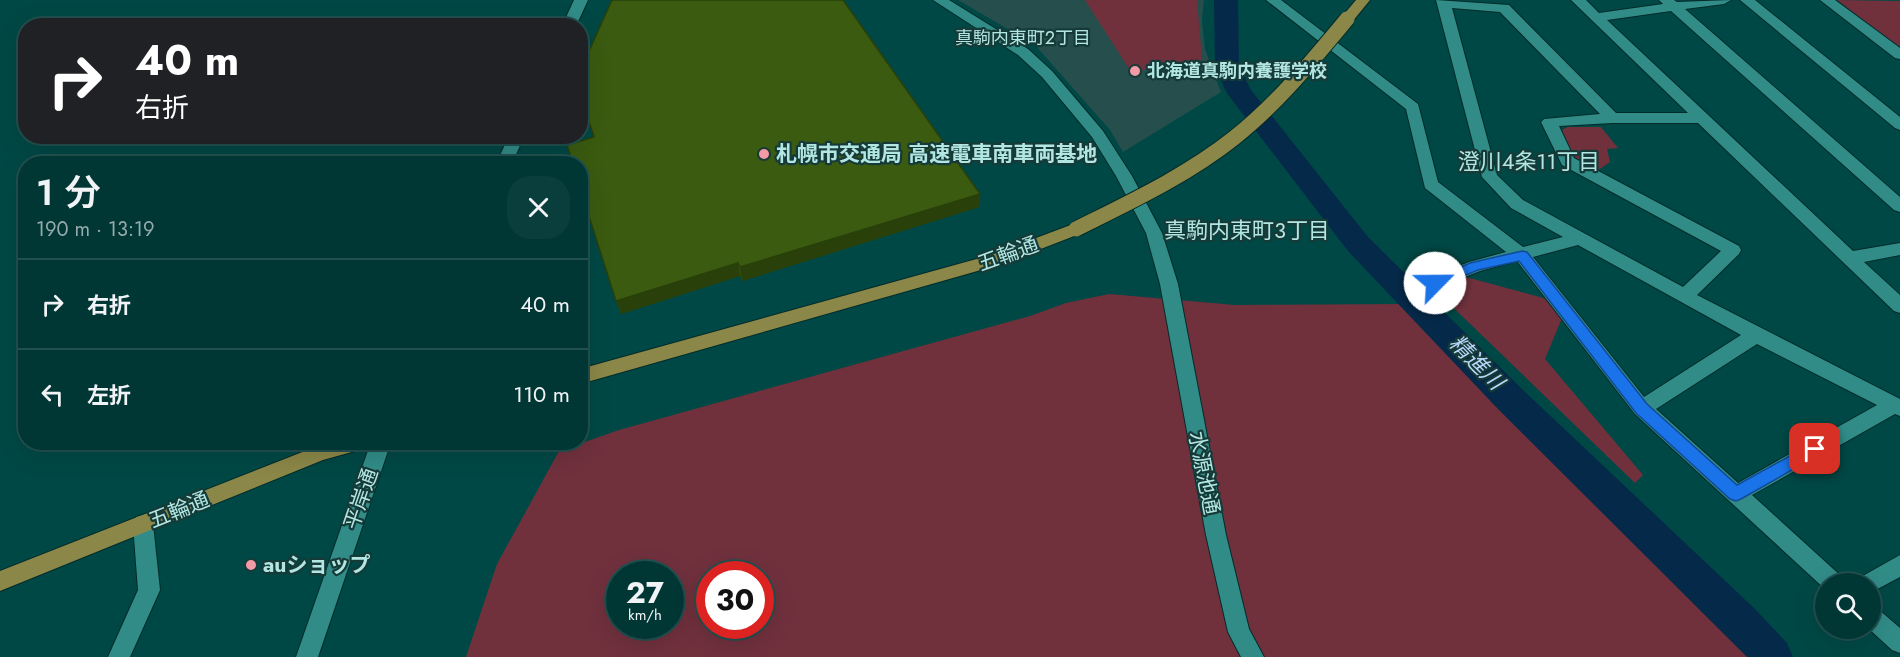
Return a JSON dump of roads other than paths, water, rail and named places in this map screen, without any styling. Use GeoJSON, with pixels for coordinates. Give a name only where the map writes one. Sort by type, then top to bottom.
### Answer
{"type":"FeatureCollection","features":[{"type":"Feature","properties":{"kind":"main road","name":"五輪通"},"geometry":{"type":"LineString","coordinates":[[588,375],[986,263],[1076,229],[1167,183],[1232,139],[1299,78],[1363,0]]}},
{"type":"Feature","properties":{"kind":"main road","name":"五輪通"},"geometry":{"type":"LineString","coordinates":[[0,581],[331,450]]}},
{"type":"Feature","properties":{"kind":"street"},"geometry":{"type":"LineString","coordinates":[[573,18],[581,0]]}},
{"type":"Feature","properties":{"kind":"street","name":"水源池通"},"geometry":{"type":"LineString","coordinates":[[940,0],[1023,52],[1082,113],[1124,176],[1154,233],[1169,284],[1216,535],[1239,632],[1253,657]]}},
{"type":"Feature","properties":{"kind":"street"},"geometry":{"type":"LineString","coordinates":[[1273,0],[1413,106],[1431,184],[1522,255],[1642,408],[1822,573]]}},
{"type":"Feature","properties":{"kind":"street"},"geometry":{"type":"LineString","coordinates":[[1578,0],[1900,306]]}},
{"type":"Feature","properties":{"kind":"street"},"geometry":{"type":"LineString","coordinates":[[1596,17],[1669,3],[1724,0]]}},
{"type":"Feature","properties":{"kind":"street"},"geometry":{"type":"LineString","coordinates":[[1747,0],[1900,125]]}},
{"type":"Feature","properties":{"kind":"street"},"geometry":{"type":"LineString","coordinates":[[1827,0],[1899,53]]}},
{"type":"Feature","properties":{"kind":"street"},"geometry":{"type":"LineString","coordinates":[[1612,118],[1504,8],[1443,1],[1490,177],[1517,204],[1756,334],[1897,407]]}},
{"type":"Feature","properties":{"kind":"street"},"geometry":{"type":"LineString","coordinates":[[1669,3],[1900,206]]}},
{"type":"Feature","properties":{"kind":"street"},"geometry":{"type":"LineString","coordinates":[[1686,296],[1733,250],[1568,161],[1549,122],[1612,118],[1702,118]]}},
{"type":"Feature","properties":{"kind":"street"},"geometry":{"type":"LineString","coordinates":[[1435,283],[1475,266],[1578,238]]}},
{"type":"Feature","properties":{"kind":"street"},"geometry":{"type":"LineString","coordinates":[[1850,258],[1900,249]]}},
{"type":"Feature","properties":{"kind":"street"},"geometry":{"type":"LineString","coordinates":[[1642,408],[1756,334]]}},
{"type":"Feature","properties":{"kind":"street"},"geometry":{"type":"LineString","coordinates":[[1736,494],[1897,407]]}},
{"type":"Feature","properties":{"kind":"street","name":"平岸通"},"geometry":{"type":"LineString","coordinates":[[307,657],[378,450]]}},
{"type":"Feature","properties":{"kind":"street"},"geometry":{"type":"LineString","coordinates":[[118,657],[149,590],[143,524]]}},
{"type":"Feature","properties":{"kind":"street"},"geometry":{"type":"LineString","coordinates":[[1881,577],[1900,565]]}},
{"type":"Feature","properties":{"kind":"street"},"geometry":{"type":"LineString","coordinates":[[1881,626],[1900,642]]}},
{"type":"Feature","properties":{"kind":"waterway","name":"精進川"},"geometry":{"type":"LineString","coordinates":[[1226,0],[1227,66],[1239,92],[1358,244],[1510,399],[1741,622],[1773,657]]}},
{"type":"Feature","properties":{"kind":"place","name":"北海道真駒内養護学校"},"geometry":{"type":"Point","coordinates":[1135,71]}},
{"type":"Feature","properties":{"kind":"place","name":"札幌市交通局 高速電車南車両基地"},"geometry":{"type":"Point","coordinates":[764,154]}},
{"type":"Feature","properties":{"kind":"place","name":"auショップ"},"geometry":{"type":"Point","coordinates":[251,565]}},
{"type":"Feature","properties":{"kind":"district","name":"真駒内東町2丁目"},"geometry":{"type":"Point","coordinates":[1023,38]}},
{"type":"Feature","properties":{"kind":"district","name":"澄川4条11丁目"},"geometry":{"type":"Point","coordinates":[1529,161]}},
{"type":"Feature","properties":{"kind":"district","name":"真駒内東町3丁目"},"geometry":{"type":"Point","coordinates":[1247,230]}}]}
